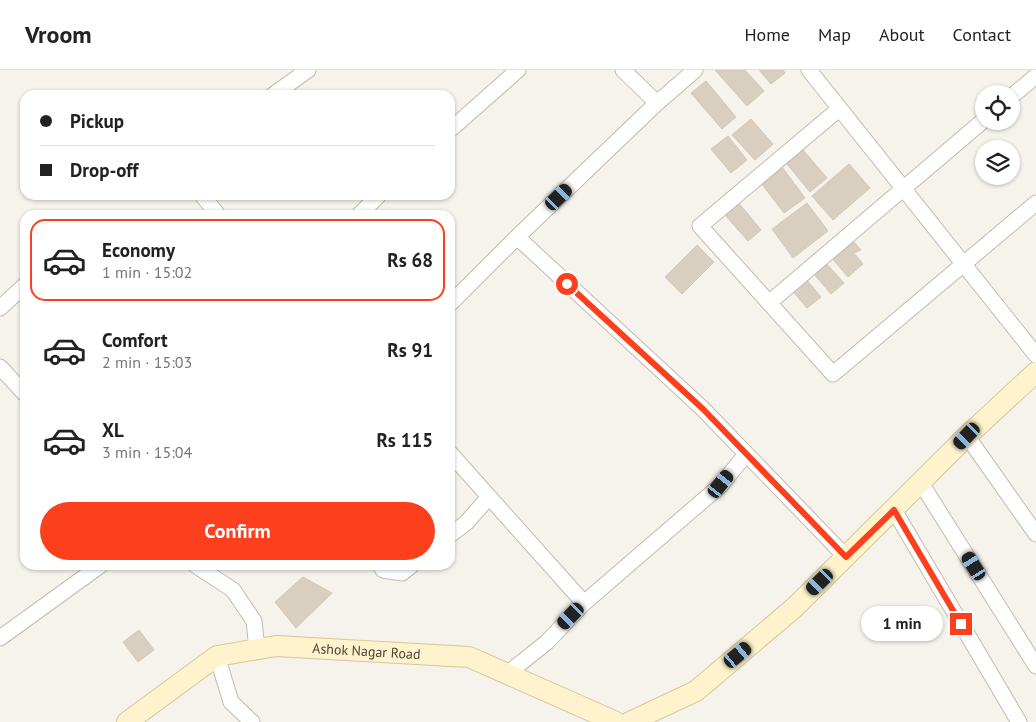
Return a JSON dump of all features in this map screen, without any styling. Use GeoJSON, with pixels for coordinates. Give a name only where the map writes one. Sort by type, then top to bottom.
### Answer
{"type":"FeatureCollection","features":[{"type":"Feature","properties":{"kind":"street"},"geometry":{"type":"LineString","coordinates":[[280,90],[308,70]]}},
{"type":"Feature","properties":{"kind":"street"},"geometry":{"type":"LineString","coordinates":[[455,126],[518,70]]}},
{"type":"Feature","properties":{"kind":"street"},"geometry":{"type":"LineString","coordinates":[[623,70],[657,103]]}},
{"type":"Feature","properties":{"kind":"street"},"geometry":{"type":"LineString","coordinates":[[455,299],[657,103],[695,70]]}},
{"type":"Feature","properties":{"kind":"street"},"geometry":{"type":"LineString","coordinates":[[809,70],[1036,355]]}},
{"type":"Feature","properties":{"kind":"street"},"geometry":{"type":"LineString","coordinates":[[1020,89],[1036,76]]}},
{"type":"Feature","properties":{"kind":"street"},"geometry":{"type":"LineString","coordinates":[[839,109],[700,226],[833,374],[1036,203]]}},
{"type":"Feature","properties":{"kind":"street"},"geometry":{"type":"LineString","coordinates":[[770,302],[975,128]]}},
{"type":"Feature","properties":{"kind":"street"},"geometry":{"type":"LineString","coordinates":[[206,200],[214,210]]}},
{"type":"Feature","properties":{"kind":"street"},"geometry":{"type":"LineString","coordinates":[[364,210],[374,200]]}},
{"type":"Feature","properties":{"kind":"street"},"geometry":{"type":"LineString","coordinates":[[517,237],[703,409],[846,557]]}},
{"type":"Feature","properties":{"kind":"street"},"geometry":{"type":"LineString","coordinates":[[0,308],[20,290]]}},
{"type":"Feature","properties":{"kind":"street"},"geometry":{"type":"LineString","coordinates":[[0,367],[20,389]]}},
{"type":"Feature","properties":{"kind":"street"},"geometry":{"type":"LineString","coordinates":[[630,722],[696,691],[794,607],[967,436],[1036,372]]}},
{"type":"Feature","properties":{"kind":"street"},"geometry":{"type":"LineString","coordinates":[[967,436],[1036,534]]}},
{"type":"Feature","properties":{"kind":"street"},"geometry":{"type":"LineString","coordinates":[[507,674],[547,642],[584,603],[721,484],[746,454]]}},
{"type":"Feature","properties":{"kind":"street"},"geometry":{"type":"LineString","coordinates":[[455,459],[584,603]]}},
{"type":"Feature","properties":{"kind":"street"},"geometry":{"type":"LineString","coordinates":[[922,482],[1036,666]]}},
{"type":"Feature","properties":{"kind":"street"},"geometry":{"type":"LineString","coordinates":[[455,531],[466,523],[489,497]]}},
{"type":"Feature","properties":{"kind":"street"},"geometry":{"type":"LineString","coordinates":[[894,510],[1019,722]]}},
{"type":"Feature","properties":{"kind":"street"},"geometry":{"type":"LineString","coordinates":[[0,638],[95,570]]}},
{"type":"Feature","properties":{"kind":"street"},"geometry":{"type":"LineString","coordinates":[[203,570],[233,590],[254,620],[257,650]]}},
{"type":"Feature","properties":{"kind":"street"},"geometry":{"type":"LineString","coordinates":[[384,570],[402,573],[406,570]]}},
{"type":"Feature","properties":{"kind":"street","name":"Ashok Nagar Road"},"geometry":{"type":"LineString","coordinates":[[126,722],[217,656],[276,646],[469,657],[616,722]]}},
{"type":"Feature","properties":{"kind":"street"},"geometry":{"type":"LineString","coordinates":[[217,656],[231,702],[252,722]]}},
{"type":"Feature","properties":{"kind":"building"},"geometry":{"type":"Polygon","coordinates":[[[715,70],[745,70],[764,91],[747,106],[715,70]]]}},
{"type":"Feature","properties":{"kind":"building"},"geometry":{"type":"Polygon","coordinates":[[[759,70],[783,70],[785,73],[771,84],[759,70]]]}},
{"type":"Feature","properties":{"kind":"building"},"geometry":{"type":"Polygon","coordinates":[[[706,81],[736,117],[722,129],[691,93],[706,81]]]}},
{"type":"Feature","properties":{"kind":"building"},"geometry":{"type":"Polygon","coordinates":[[[751,119],[773,144],[755,160],[732,135],[751,119]]]}},
{"type":"Feature","properties":{"kind":"building"},"geometry":{"type":"Polygon","coordinates":[[[728,136],[747,160],[731,173],[711,149],[728,136]]]}},
{"type":"Feature","properties":{"kind":"building"},"geometry":{"type":"Polygon","coordinates":[[[803,150],[827,178],[810,192],[787,164],[803,150]]]}},
{"type":"Feature","properties":{"kind":"building"},"geometry":{"type":"Polygon","coordinates":[[[849,164],[870,188],[833,220],[812,196],[849,164]]]}},
{"type":"Feature","properties":{"kind":"building"},"geometry":{"type":"Polygon","coordinates":[[[782,167],[805,198],[784,213],[761,183],[782,167]]]}},
{"type":"Feature","properties":{"kind":"building"},"geometry":{"type":"Polygon","coordinates":[[[738,202],[761,230],[748,241],[724,214],[738,202]]]}},
{"type":"Feature","properties":{"kind":"building"},"geometry":{"type":"Polygon","coordinates":[[[807,203],[828,231],[793,258],[772,229],[807,203]]]}},
{"type":"Feature","properties":{"kind":"building"},"geometry":{"type":"Polygon","coordinates":[[[852,240],[861,250],[854,253],[863,264],[848,277],[831,257],[852,240]]]}},
{"type":"Feature","properties":{"kind":"building"},"geometry":{"type":"Polygon","coordinates":[[[697,245],[714,262],[682,294],[665,277],[697,245]]]}},
{"type":"Feature","properties":{"kind":"building"},"geometry":{"type":"Polygon","coordinates":[[[825,262],[844,283],[831,294],[813,273],[825,262]]]}},
{"type":"Feature","properties":{"kind":"building"},"geometry":{"type":"Polygon","coordinates":[[[805,278],[821,297],[807,308],[791,289],[805,278]]]}},
{"type":"Feature","properties":{"kind":"building"},"geometry":{"type":"Polygon","coordinates":[[[303,577],[332,593],[296,628],[275,602],[303,577]]]}},
{"type":"Feature","properties":{"kind":"building"},"geometry":{"type":"Polygon","coordinates":[[[139,630],[154,650],[138,662],[123,642],[139,630]]]}},
{"type":"Feature","properties":{"kind":"route"},"geometry":{"type":"LineString","coordinates":[[567,284],[703,409],[846,557],[894,510],[961,624]]}}]}
